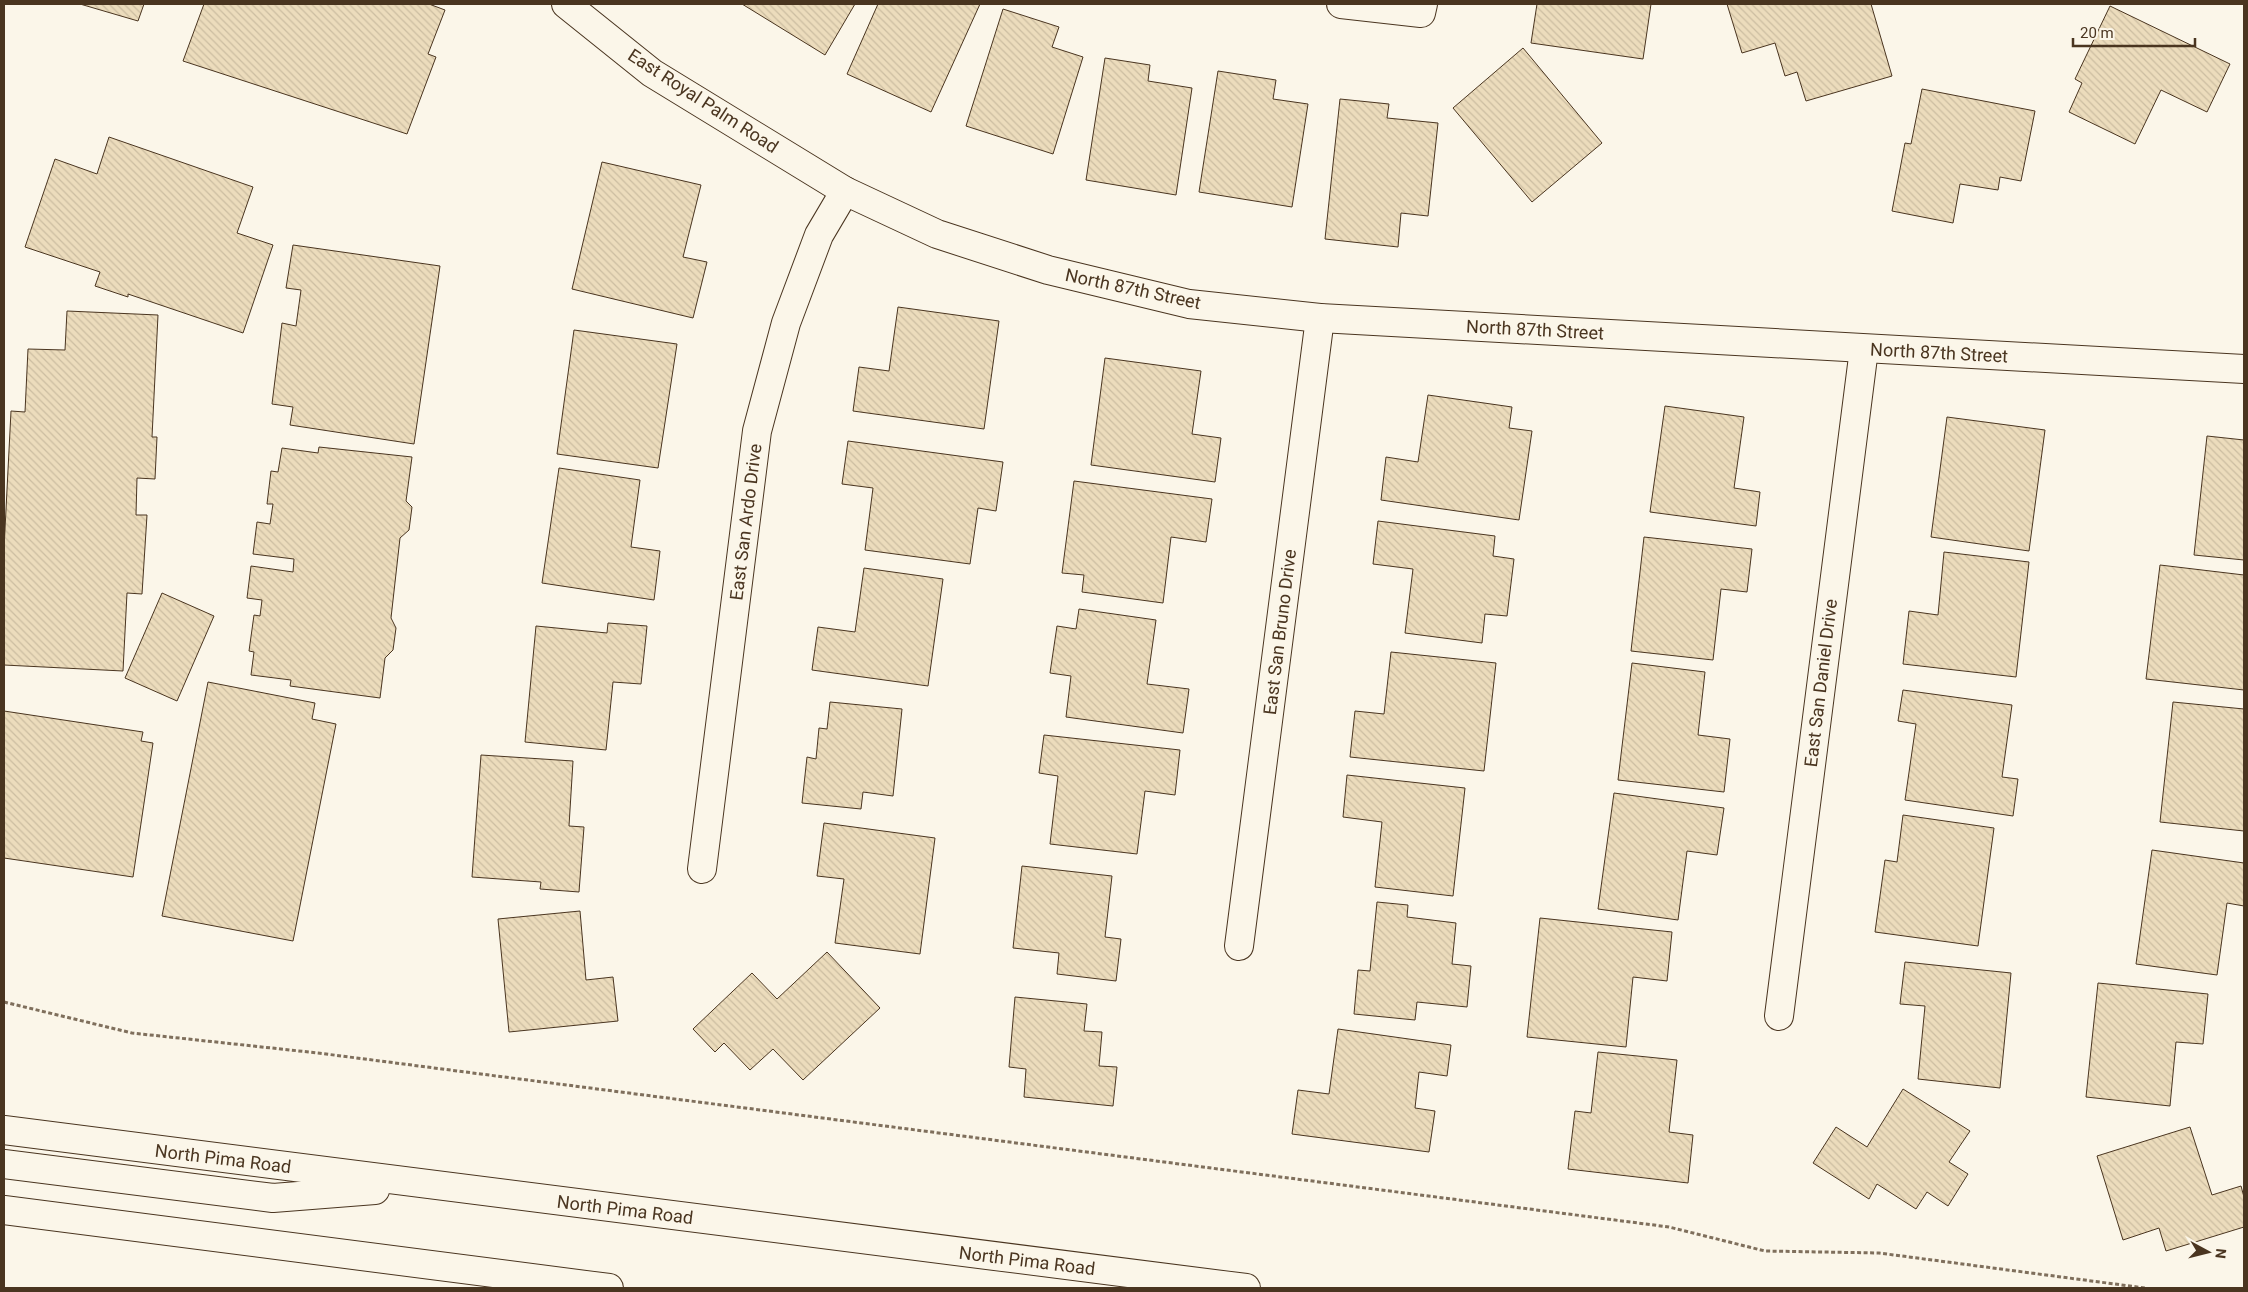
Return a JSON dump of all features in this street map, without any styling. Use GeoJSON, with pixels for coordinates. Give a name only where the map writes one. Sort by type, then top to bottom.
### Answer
{"type":"FeatureCollection","features":[{"type":"Feature","properties":{"kind":"street","name":"East Royal Palm Road"},"geometry":{"type":"LineString","coordinates":[[566,4],[652,73],[845,191]]}},
{"type":"Feature","properties":{"kind":"street"},"geometry":{"type":"LineString","coordinates":[[1341,4],[1422,8]]}},
{"type":"Feature","properties":{"kind":"street","name":"North 87th Street"},"geometry":{"type":"LineString","coordinates":[[845,191],[938,234],[1048,270],[1189,304],[1320,318],[2244,369]]}},
{"type":"Feature","properties":{"kind":"street","name":"East San Ardo Drive"},"geometry":{"type":"LineString","coordinates":[[702,869],[757,431],[786,323],[819,235],[845,191]]}},
{"type":"Feature","properties":{"kind":"street","name":"East San Bruno Drive"},"geometry":{"type":"LineString","coordinates":[[1239,946],[1320,318]]}},
{"type":"Feature","properties":{"kind":"street","name":"East San Daniel Drive"},"geometry":{"type":"LineString","coordinates":[[1779,1016],[1864,349]]}},
{"type":"Feature","properties":{"kind":"street","name":"North Pima Road"},"geometry":{"type":"LineString","coordinates":[[4,1130],[1246,1288]]}},
{"type":"Feature","properties":{"kind":"street"},"geometry":{"type":"LineString","coordinates":[[4,1164],[273,1198],[434,1186]]}},
{"type":"Feature","properties":{"kind":"street"},"geometry":{"type":"LineString","coordinates":[[4,1210],[609,1288]]}},
{"type":"Feature","properties":{"kind":"path"},"geometry":{"type":"LineString","coordinates":[[4,1002],[132,1033],[318,1052],[1660,1226],[1765,1251],[1879,1253],[2145,1288]]}},
{"type":"Feature","properties":{"kind":"building"},"geometry":{"type":"Polygon","coordinates":[[[80,4],[144,4],[138,21],[80,4]]]}},
{"type":"Feature","properties":{"kind":"building"},"geometry":{"type":"Polygon","coordinates":[[[204,4],[429,4],[445,10],[428,54],[436,57],[407,134],[183,61],[204,4]]]}},
{"type":"Feature","properties":{"kind":"building"},"geometry":{"type":"Polygon","coordinates":[[[742,4],[855,4],[825,55],[742,4]]]}},
{"type":"Feature","properties":{"kind":"building"},"geometry":{"type":"Polygon","coordinates":[[[878,4],[980,4],[931,112],[847,74],[878,4]]]}},
{"type":"Feature","properties":{"kind":"building"},"geometry":{"type":"Polygon","coordinates":[[[1537,4],[1651,4],[1643,59],[1531,43],[1537,4]]]}},
{"type":"Feature","properties":{"kind":"building"},"geometry":{"type":"Polygon","coordinates":[[[1727,4],[1871,4],[1892,76],[1806,101],[1797,72],[1785,76],[1775,43],[1742,53],[1727,4]]]}},
{"type":"Feature","properties":{"kind":"building"},"geometry":{"type":"Polygon","coordinates":[[[2110,6],[2230,64],[2207,112],[2161,90],[2135,144],[2069,112],[2082,83],[2075,79],[2110,6]]]}},
{"type":"Feature","properties":{"kind":"building"},"geometry":{"type":"Polygon","coordinates":[[[1003,9],[1059,27],[1052,47],[1083,57],[1053,154],[966,126],[1003,9]]]}},
{"type":"Feature","properties":{"kind":"building"},"geometry":{"type":"Polygon","coordinates":[[[1523,48],[1602,143],[1532,202],[1453,108],[1523,48]]]}},
{"type":"Feature","properties":{"kind":"building"},"geometry":{"type":"Polygon","coordinates":[[[1105,58],[1150,65],[1148,81],[1192,88],[1176,195],[1086,180],[1105,58]]]}},
{"type":"Feature","properties":{"kind":"building"},"geometry":{"type":"Polygon","coordinates":[[[1218,71],[1276,80],[1273,99],[1308,104],[1292,207],[1199,192],[1218,71]]]}},
{"type":"Feature","properties":{"kind":"building"},"geometry":{"type":"Polygon","coordinates":[[[1922,89],[2035,111],[2021,181],[2000,177],[1998,190],[1960,184],[1953,223],[1892,211],[1905,143],[1911,144],[1922,89]]]}},
{"type":"Feature","properties":{"kind":"building"},"geometry":{"type":"Polygon","coordinates":[[[1340,99],[1389,104],[1387,118],[1438,123],[1428,216],[1401,213],[1398,247],[1325,239],[1340,99]]]}},
{"type":"Feature","properties":{"kind":"building"},"geometry":{"type":"Polygon","coordinates":[[[109,137],[253,187],[237,233],[273,245],[243,333],[128,294],[128,297],[95,286],[100,272],[25,247],[55,159],[97,174],[109,137]]]}},
{"type":"Feature","properties":{"kind":"building"},"geometry":{"type":"Polygon","coordinates":[[[602,162],[701,185],[683,257],[707,262],[693,318],[572,289],[602,162]]]}},
{"type":"Feature","properties":{"kind":"building"},"geometry":{"type":"Polygon","coordinates":[[[293,245],[440,266],[414,444],[290,425],[293,407],[272,404],[282,323],[296,326],[301,290],[286,288],[293,245]]]}},
{"type":"Feature","properties":{"kind":"building"},"geometry":{"type":"Polygon","coordinates":[[[898,307],[999,321],[984,429],[853,411],[859,367],[889,371],[898,307]]]}},
{"type":"Feature","properties":{"kind":"building"},"geometry":{"type":"Polygon","coordinates":[[[67,311],[158,315],[152,437],[157,437],[155,479],[137,478],[136,515],[147,515],[142,594],[127,593],[123,671],[4,665],[4,549],[11,411],[25,412],[28,349],[65,350],[67,311]]]}},
{"type":"Feature","properties":{"kind":"building"},"geometry":{"type":"Polygon","coordinates":[[[574,330],[677,344],[658,468],[557,454],[574,330]]]}},
{"type":"Feature","properties":{"kind":"building"},"geometry":{"type":"Polygon","coordinates":[[[1105,358],[1201,371],[1192,434],[1221,438],[1215,482],[1091,465],[1105,358]]]}},
{"type":"Feature","properties":{"kind":"building"},"geometry":{"type":"Polygon","coordinates":[[[1428,395],[1512,407],[1509,428],[1532,431],[1519,520],[1381,500],[1386,457],[1418,462],[1428,395]]]}},
{"type":"Feature","properties":{"kind":"building"},"geometry":{"type":"Polygon","coordinates":[[[1665,406],[1744,417],[1734,488],[1760,492],[1756,526],[1650,512],[1665,406]]]}},
{"type":"Feature","properties":{"kind":"building"},"geometry":{"type":"Polygon","coordinates":[[[1947,417],[2045,430],[2029,551],[1931,537],[1947,417]]]}},
{"type":"Feature","properties":{"kind":"building"},"geometry":{"type":"Polygon","coordinates":[[[2207,436],[2244,440],[2244,560],[2194,555],[2207,436]]]}},
{"type":"Feature","properties":{"kind":"building"},"geometry":{"type":"Polygon","coordinates":[[[848,441],[1003,462],[996,511],[978,508],[970,564],[865,550],[873,488],[842,484],[848,441]]]}},
{"type":"Feature","properties":{"kind":"building"},"geometry":{"type":"Polygon","coordinates":[[[319,447],[412,457],[406,501],[412,507],[409,530],[400,538],[391,618],[396,628],[393,650],[385,658],[380,698],[290,686],[291,680],[251,675],[254,652],[249,651],[254,615],[260,616],[262,600],[247,598],[251,566],[293,572],[294,559],[253,554],[257,522],[270,524],[273,504],[267,504],[271,471],[278,472],[282,448],[318,453],[319,447]]]}},
{"type":"Feature","properties":{"kind":"building"},"geometry":{"type":"Polygon","coordinates":[[[559,468],[640,480],[631,547],[660,551],[654,600],[542,583],[559,468]]]}},
{"type":"Feature","properties":{"kind":"building"},"geometry":{"type":"Polygon","coordinates":[[[1074,481],[1212,499],[1206,542],[1171,537],[1163,603],[1082,592],[1084,575],[1062,573],[1074,481]]]}},
{"type":"Feature","properties":{"kind":"building"},"geometry":{"type":"Polygon","coordinates":[[[1378,521],[1495,536],[1493,556],[1514,559],[1507,616],[1485,614],[1482,643],[1405,633],[1413,569],[1373,564],[1378,521]]]}},
{"type":"Feature","properties":{"kind":"building"},"geometry":{"type":"Polygon","coordinates":[[[1644,537],[1752,549],[1747,592],[1721,589],[1713,660],[1631,651],[1644,537]]]}},
{"type":"Feature","properties":{"kind":"building"},"geometry":{"type":"Polygon","coordinates":[[[1944,552],[2029,562],[2016,677],[1903,664],[1909,611],[1938,615],[1944,552]]]}},
{"type":"Feature","properties":{"kind":"building"},"geometry":{"type":"Polygon","coordinates":[[[2160,565],[2244,575],[2244,690],[2146,679],[2160,565]]]}},
{"type":"Feature","properties":{"kind":"building"},"geometry":{"type":"Polygon","coordinates":[[[864,568],[943,579],[928,686],[812,670],[818,627],[855,632],[864,568]]]}},
{"type":"Feature","properties":{"kind":"building"},"geometry":{"type":"Polygon","coordinates":[[[162,593],[214,616],[177,701],[125,678],[162,593]]]}},
{"type":"Feature","properties":{"kind":"building"},"geometry":{"type":"Polygon","coordinates":[[[1079,609],[1156,620],[1147,684],[1189,689],[1183,733],[1066,717],[1071,676],[1050,673],[1057,626],[1076,629],[1079,609]]]}},
{"type":"Feature","properties":{"kind":"building"},"geometry":{"type":"Polygon","coordinates":[[[608,623],[647,626],[641,684],[613,682],[606,750],[525,742],[536,626],[607,633],[608,623]]]}},
{"type":"Feature","properties":{"kind":"building"},"geometry":{"type":"Polygon","coordinates":[[[1391,652],[1496,663],[1484,771],[1350,757],[1355,711],[1384,714],[1391,652]]]}},
{"type":"Feature","properties":{"kind":"building"},"geometry":{"type":"Polygon","coordinates":[[[1632,663],[1705,672],[1698,735],[1730,739],[1724,792],[1618,780],[1632,663]]]}},
{"type":"Feature","properties":{"kind":"building"},"geometry":{"type":"Polygon","coordinates":[[[208,682],[315,703],[312,719],[336,724],[293,941],[162,916],[208,682]]]}},
{"type":"Feature","properties":{"kind":"building"},"geometry":{"type":"Polygon","coordinates":[[[1903,690],[2012,705],[2002,777],[2018,779],[2013,816],[1905,800],[1916,724],[1898,721],[1903,690]]]}},
{"type":"Feature","properties":{"kind":"building"},"geometry":{"type":"Polygon","coordinates":[[[830,702],[902,709],[893,796],[863,792],[861,809],[802,803],[807,757],[816,759],[819,728],[827,729],[830,702]]]}},
{"type":"Feature","properties":{"kind":"building"},"geometry":{"type":"Polygon","coordinates":[[[2173,702],[2244,709],[2244,831],[2160,822],[2173,702]]]}},
{"type":"Feature","properties":{"kind":"building"},"geometry":{"type":"Polygon","coordinates":[[[4,711],[143,732],[141,741],[153,743],[133,877],[4,858],[4,711]]]}},
{"type":"Feature","properties":{"kind":"building"},"geometry":{"type":"Polygon","coordinates":[[[1044,735],[1180,750],[1175,795],[1145,791],[1137,854],[1050,844],[1058,776],[1039,773],[1044,735]]]}},
{"type":"Feature","properties":{"kind":"building"},"geometry":{"type":"Polygon","coordinates":[[[481,755],[573,761],[569,826],[584,827],[579,892],[540,889],[541,882],[472,877],[481,755]]]}},
{"type":"Feature","properties":{"kind":"building"},"geometry":{"type":"Polygon","coordinates":[[[1347,775],[1465,788],[1453,896],[1375,887],[1382,822],[1343,817],[1347,775]]]}},
{"type":"Feature","properties":{"kind":"building"},"geometry":{"type":"Polygon","coordinates":[[[1614,793],[1724,808],[1717,855],[1687,851],[1678,920],[1598,909],[1614,793]]]}},
{"type":"Feature","properties":{"kind":"building"},"geometry":{"type":"Polygon","coordinates":[[[1903,815],[1994,828],[1978,946],[1875,932],[1885,860],[1897,862],[1903,815]]]}},
{"type":"Feature","properties":{"kind":"building"},"geometry":{"type":"Polygon","coordinates":[[[824,823],[935,838],[920,954],[835,943],[844,879],[817,876],[824,823]]]}},
{"type":"Feature","properties":{"kind":"building"},"geometry":{"type":"Polygon","coordinates":[[[2152,850],[2244,863],[2244,906],[2227,903],[2217,975],[2136,964],[2152,850]]]}},
{"type":"Feature","properties":{"kind":"building"},"geometry":{"type":"Polygon","coordinates":[[[1022,866],[1112,876],[1105,937],[1121,939],[1116,981],[1057,974],[1059,953],[1013,948],[1022,866]]]}},
{"type":"Feature","properties":{"kind":"building"},"geometry":{"type":"Polygon","coordinates":[[[1377,902],[1408,905],[1407,917],[1456,923],[1452,964],[1471,966],[1467,1007],[1417,1002],[1415,1020],[1354,1014],[1358,970],[1370,971],[1377,902]]]}},
{"type":"Feature","properties":{"kind":"building"},"geometry":{"type":"Polygon","coordinates":[[[580,911],[586,980],[613,977],[618,1021],[509,1032],[498,919],[580,911]]]}},
{"type":"Feature","properties":{"kind":"building"},"geometry":{"type":"Polygon","coordinates":[[[1540,918],[1672,932],[1667,981],[1633,977],[1626,1047],[1527,1037],[1540,918]]]}},
{"type":"Feature","properties":{"kind":"building"},"geometry":{"type":"Polygon","coordinates":[[[827,952],[880,1008],[803,1080],[773,1049],[750,1070],[724,1043],[715,1052],[693,1029],[752,973],[777,999],[827,952]]]}},
{"type":"Feature","properties":{"kind":"building"},"geometry":{"type":"Polygon","coordinates":[[[1905,962],[2011,973],[2000,1088],[1918,1079],[1925,1006],[1900,1004],[1905,962]]]}},
{"type":"Feature","properties":{"kind":"building"},"geometry":{"type":"Polygon","coordinates":[[[2098,983],[2208,994],[2203,1044],[2176,1042],[2170,1106],[2086,1097],[2098,983]]]}},
{"type":"Feature","properties":{"kind":"building"},"geometry":{"type":"Polygon","coordinates":[[[1015,997],[1087,1004],[1084,1031],[1102,1032],[1099,1066],[1117,1067],[1113,1106],[1024,1097],[1026,1069],[1009,1067],[1015,997]]]}},
{"type":"Feature","properties":{"kind":"building"},"geometry":{"type":"Polygon","coordinates":[[[1338,1029],[1451,1045],[1447,1076],[1419,1072],[1415,1108],[1435,1111],[1429,1152],[1292,1134],[1298,1090],[1329,1094],[1338,1029]]]}},
{"type":"Feature","properties":{"kind":"building"},"geometry":{"type":"Polygon","coordinates":[[[1598,1052],[1677,1060],[1669,1132],[1693,1135],[1688,1183],[1568,1169],[1575,1111],[1591,1113],[1598,1052]]]}},
{"type":"Feature","properties":{"kind":"building"},"geometry":{"type":"Polygon","coordinates":[[[1903,1089],[1970,1131],[1949,1162],[1968,1174],[1948,1206],[1927,1192],[1916,1209],[1877,1184],[1869,1199],[1813,1163],[1836,1127],[1867,1147],[1903,1089]]]}},
{"type":"Feature","properties":{"kind":"building"},"geometry":{"type":"Polygon","coordinates":[[[2190,1127],[2212,1195],[2241,1186],[2244,1197],[2244,1227],[2166,1251],[2159,1228],[2123,1240],[2097,1156],[2190,1127]]]}}]}
